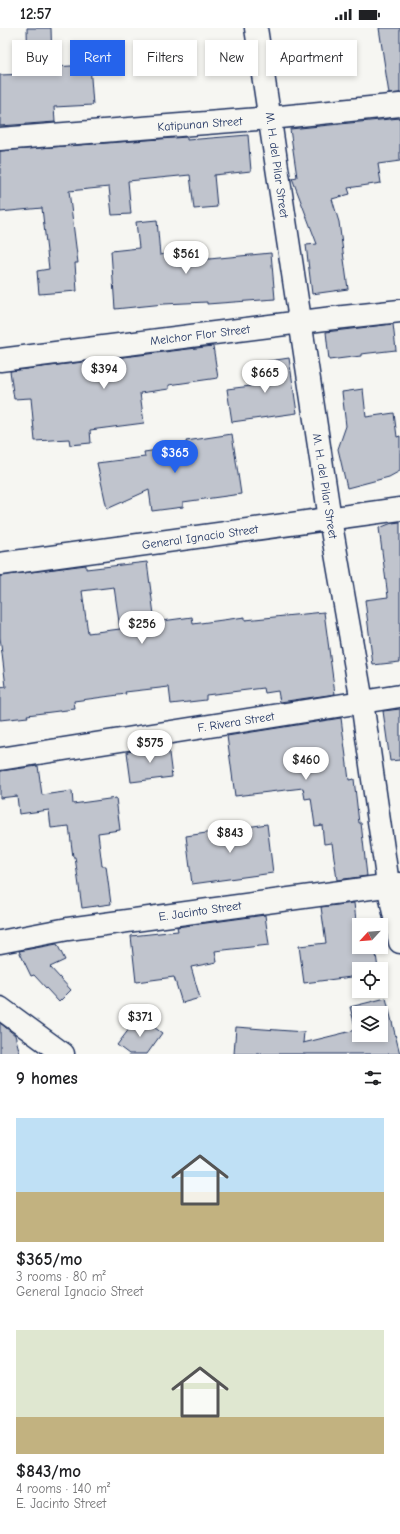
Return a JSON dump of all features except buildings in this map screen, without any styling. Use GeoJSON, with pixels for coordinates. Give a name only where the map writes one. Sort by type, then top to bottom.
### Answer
{"type":"FeatureCollection","features":[{"type":"Feature","properties":{"kind":"street","name":"M. H. del Pilar Street"},"geometry":{"type":"LineString","coordinates":[[256,28],[330,519],[394,884],[400,942]]}},
{"type":"Feature","properties":{"kind":"street","name":"Katipunan Street"},"geometry":{"type":"LineString","coordinates":[[0,139],[270,118],[400,105]]}},
{"type":"Feature","properties":{"kind":"street","name":"Melchor Flor Street"},"geometry":{"type":"LineString","coordinates":[[0,360],[300,322],[400,311]]}},
{"type":"Feature","properties":{"kind":"street","name":"General Ignacio Street"},"geometry":{"type":"LineString","coordinates":[[0,564],[400,509]]}},
{"type":"Feature","properties":{"kind":"street","name":"F. Rivera Street"},"geometry":{"type":"LineString","coordinates":[[0,759],[400,696]]}},
{"type":"Feature","properties":{"kind":"street","name":"E. Jacinto Street"},"geometry":{"type":"LineString","coordinates":[[0,942],[68,929],[394,884]]}},
{"type":"Feature","properties":{"kind":"street"},"geometry":{"type":"LineString","coordinates":[[1,1010],[63,1054]]}}]}
